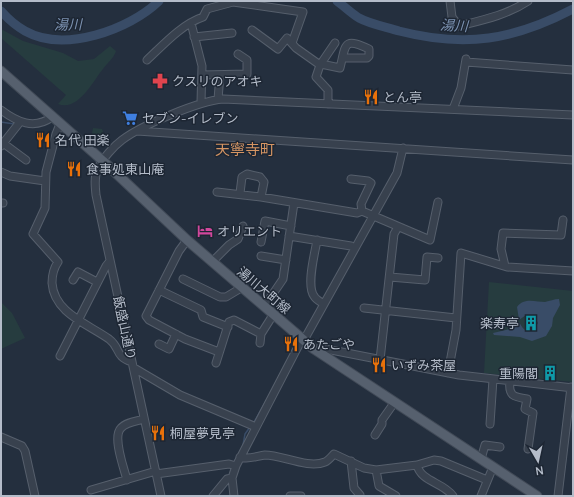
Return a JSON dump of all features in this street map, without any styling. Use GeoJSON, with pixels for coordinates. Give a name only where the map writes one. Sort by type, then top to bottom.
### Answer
{"type":"FeatureCollection","features":[{"type":"Feature","properties":{"kind":"main road","name":"湯川大町線"},"geometry":{"type":"LineString","coordinates":[[1,71],[103,161],[187,240],[241,288],[314,349],[537,496]]}},
{"type":"Feature","properties":{"kind":"street"},"geometry":{"type":"LineString","coordinates":[[450,1],[452,17],[459,26],[490,19],[508,12],[528,1]]}},
{"type":"Feature","properties":{"kind":"street"},"geometry":{"type":"LineString","coordinates":[[147,60],[170,38],[191,23],[204,17],[207,9],[233,2],[303,12],[292,43]]}},
{"type":"Feature","properties":{"kind":"street"},"geometry":{"type":"LineString","coordinates":[[191,23],[202,66],[201,102]]}},
{"type":"Feature","properties":{"kind":"street"},"geometry":{"type":"LineString","coordinates":[[252,30],[278,49],[287,38],[321,64],[340,68],[343,58]]}},
{"type":"Feature","properties":{"kind":"street"},"geometry":{"type":"LineString","coordinates":[[194,37],[232,33]]}},
{"type":"Feature","properties":{"kind":"street"},"geometry":{"type":"LineString","coordinates":[[328,104],[328,90],[316,77],[321,64],[335,43]]}},
{"type":"Feature","properties":{"kind":"street"},"geometry":{"type":"LineString","coordinates":[[202,75],[247,74],[247,60],[238,54]]}},
{"type":"Feature","properties":{"kind":"street"},"geometry":{"type":"LineString","coordinates":[[453,109],[461,88],[466,60],[573,70]]}},
{"type":"Feature","properties":{"kind":"street"},"geometry":{"type":"LineString","coordinates":[[218,99],[220,75]]}},
{"type":"Feature","properties":{"kind":"street","name":"飯盛山通り"},"geometry":{"type":"LineString","coordinates":[[161,496],[97,203],[95,182],[98,168],[121,140],[137,131],[201,102],[218,99],[573,115]]}},
{"type":"Feature","properties":{"kind":"street"},"geometry":{"type":"LineString","coordinates":[[1,110],[20,122],[38,124],[52,117]]}},
{"type":"Feature","properties":{"kind":"street"},"geometry":{"type":"LineString","coordinates":[[20,122],[2,145],[26,160]]}},
{"type":"Feature","properties":{"kind":"street"},"geometry":{"type":"LineString","coordinates":[[60,124],[50,153],[45,181],[46,208],[33,234],[40,244],[58,262],[52,277],[52,287],[62,307],[111,341],[123,359],[138,369],[185,397],[256,426]]}},
{"type":"Feature","properties":{"kind":"street"},"geometry":{"type":"LineString","coordinates":[[137,131],[573,160]]}},
{"type":"Feature","properties":{"kind":"street"},"geometry":{"type":"LineString","coordinates":[[234,496],[232,478],[240,457],[303,339],[400,168],[403,148]]}},
{"type":"Feature","properties":{"kind":"street"},"geometry":{"type":"LineString","coordinates":[[1,172],[10,176],[45,181]]}},
{"type":"Feature","properties":{"kind":"street"},"geometry":{"type":"LineString","coordinates":[[240,193],[242,178],[247,174],[260,178],[264,182],[261,197]]}},
{"type":"Feature","properties":{"kind":"street"},"geometry":{"type":"LineString","coordinates":[[351,179],[368,181],[371,183],[361,204],[362,211]]}},
{"type":"Feature","properties":{"kind":"street"},"geometry":{"type":"LineString","coordinates":[[217,192],[240,193],[356,213],[362,211],[430,240],[438,202]]}},
{"type":"Feature","properties":{"kind":"street"},"geometry":{"type":"LineString","coordinates":[[264,307],[283,279],[294,203]]}},
{"type":"Feature","properties":{"kind":"street"},"geometry":{"type":"LineString","coordinates":[[505,266],[501,249],[503,233],[561,235],[563,220]]}},
{"type":"Feature","properties":{"kind":"street"},"geometry":{"type":"LineString","coordinates":[[261,242],[265,221],[291,226]]}},
{"type":"Feature","properties":{"kind":"street"},"geometry":{"type":"LineString","coordinates":[[212,262],[229,245],[238,240],[243,226]]}},
{"type":"Feature","properties":{"kind":"street"},"geometry":{"type":"LineString","coordinates":[[380,360],[394,234],[398,227]]}},
{"type":"Feature","properties":{"kind":"street"},"geometry":{"type":"LineString","coordinates":[[289,236],[351,246]]}},
{"type":"Feature","properties":{"kind":"street"},"geometry":{"type":"LineString","coordinates":[[187,240],[179,251],[146,315],[147,318],[176,334],[219,352]]}},
{"type":"Feature","properties":{"kind":"street"},"geometry":{"type":"LineString","coordinates":[[317,240],[312,268],[312,291],[314,297],[324,304]]}},
{"type":"Feature","properties":{"kind":"street"},"geometry":{"type":"LineString","coordinates":[[448,373],[455,337],[461,253],[505,266],[573,271]]}},
{"type":"Feature","properties":{"kind":"street"},"geometry":{"type":"LineString","coordinates":[[261,256],[286,260]]}},
{"type":"Feature","properties":{"kind":"street"},"geometry":{"type":"LineString","coordinates":[[390,277],[424,280],[427,256],[438,258]]}},
{"type":"Feature","properties":{"kind":"street"},"geometry":{"type":"LineString","coordinates":[[60,356],[97,282],[110,261]]}},
{"type":"Feature","properties":{"kind":"street"},"geometry":{"type":"LineString","coordinates":[[73,280],[78,272],[97,282]]}},
{"type":"Feature","properties":{"kind":"street"},"geometry":{"type":"LineString","coordinates":[[183,280],[220,297],[226,297],[241,288]]}},
{"type":"Feature","properties":{"kind":"street"},"geometry":{"type":"LineString","coordinates":[[159,290],[201,310],[203,317],[228,327]]}},
{"type":"Feature","properties":{"kind":"street"},"geometry":{"type":"LineString","coordinates":[[364,308],[456,318]]}},
{"type":"Feature","properties":{"kind":"street"},"geometry":{"type":"LineString","coordinates":[[260,343],[261,334],[273,315]]}},
{"type":"Feature","properties":{"kind":"street"},"geometry":{"type":"LineString","coordinates":[[216,362],[229,322],[234,320],[261,334]]}},
{"type":"Feature","properties":{"kind":"street"},"geometry":{"type":"LineString","coordinates":[[159,344],[168,349],[176,334]]}},
{"type":"Feature","properties":{"kind":"street"},"geometry":{"type":"LineString","coordinates":[[314,349],[326,349],[448,373],[572,387],[571,413],[558,496]]}},
{"type":"Feature","properties":{"kind":"street"},"geometry":{"type":"LineString","coordinates":[[490,424],[493,379]]}},
{"type":"Feature","properties":{"kind":"street"},"geometry":{"type":"LineString","coordinates":[[510,381],[509,389],[511,395],[514,397],[527,399],[525,410],[533,413],[528,449]]}},
{"type":"Feature","properties":{"kind":"street"},"geometry":{"type":"LineString","coordinates":[[375,435],[382,424],[382,420],[394,403]]}},
{"type":"Feature","properties":{"kind":"street"},"geometry":{"type":"LineString","coordinates":[[127,480],[117,440],[118,432],[122,426],[144,419]]}},
{"type":"Feature","properties":{"kind":"street"},"geometry":{"type":"LineString","coordinates":[[1,438],[22,446],[26,450],[34,496]]}},
{"type":"Feature","properties":{"kind":"street"},"geometry":{"type":"LineString","coordinates":[[481,459],[485,445],[500,447]]}},
{"type":"Feature","properties":{"kind":"street"},"geometry":{"type":"LineString","coordinates":[[240,457],[244,458],[267,455],[290,460],[320,463],[326,462],[334,454],[352,461],[364,468],[376,470],[417,465],[430,461],[441,461],[487,480]]}},
{"type":"Feature","properties":{"kind":"street"},"geometry":{"type":"LineString","coordinates":[[352,461],[354,488],[363,496]]}},
{"type":"Feature","properties":{"kind":"street"},"geometry":{"type":"LineString","coordinates":[[88,493],[127,480],[156,473],[228,464],[236,466]]}},
{"type":"Feature","properties":{"kind":"street"},"geometry":{"type":"LineString","coordinates":[[417,465],[418,472],[444,486],[453,496]]}},
{"type":"Feature","properties":{"kind":"street"},"geometry":{"type":"LineString","coordinates":[[481,496],[492,467]]}},
{"type":"Feature","properties":{"kind":"street"},"geometry":{"type":"LineString","coordinates":[[376,470],[379,486],[396,496]]}},
{"type":"Feature","properties":{"kind":"street"},"geometry":{"type":"LineString","coordinates":[[213,496],[227,479],[232,478]]}},
{"type":"Feature","properties":{"kind":"street"},"geometry":{"type":"LineString","coordinates":[[290,496],[301,496]]}},
{"type":"Feature","properties":{"kind":"green space"},"geometry":{"type":"Polygon","coordinates":[[[1,29],[23,41],[63,53],[78,61],[94,59],[110,46],[116,51],[90,87],[78,100],[72,104],[58,104],[66,95],[1,38],[1,29]]]}},
{"type":"Feature","properties":{"kind":"green space"},"geometry":{"type":"Polygon","coordinates":[[[93,128],[102,129],[106,140],[105,142],[93,141],[91,139],[93,128]]]}},
{"type":"Feature","properties":{"kind":"green space"},"geometry":{"type":"Polygon","coordinates":[[[489,282],[573,291],[573,382],[484,373],[489,282]]]}},
{"type":"Feature","properties":{"kind":"green space"},"geometry":{"type":"Polygon","coordinates":[[[1,302],[12,313],[25,338],[1,349],[1,302]]]}},
{"type":"Feature","properties":{"kind":"water"},"geometry":{"type":"Polygon","coordinates":[[[559,299],[560,305],[553,318],[552,326],[546,336],[532,341],[520,337],[494,335],[493,333],[514,328],[519,322],[526,330],[534,330],[538,323],[535,317],[526,315],[519,320],[517,307],[523,302],[527,301],[545,302],[559,299]]]}},
{"type":"Feature","properties":{"kind":"waterway","name":"湯川"},"geometry":{"type":"LineString","coordinates":[[1,11],[12,22],[25,31],[41,37],[58,40],[77,39],[114,29],[146,12],[159,1]]}},
{"type":"Feature","properties":{"kind":"waterway","name":"湯川"},"geometry":{"type":"LineString","coordinates":[[337,1],[356,16],[368,22],[423,36],[468,40],[489,38],[530,28],[573,9]]}},
{"type":"Feature","properties":{"kind":"waterway"},"geometry":{"type":"LineString","coordinates":[[1,122],[14,124]]}},
{"type":"Feature","properties":{"kind":"waterway"},"geometry":{"type":"LineString","coordinates":[[253,424],[267,399]]}},
{"type":"Feature","properties":{"kind":"waterway"},"geometry":{"type":"LineString","coordinates":[[243,445],[245,434],[250,427]]}},
{"type":"Feature","properties":{"kind":"waterway"},"geometry":{"type":"LineString","coordinates":[[234,463],[237,456]]}},
{"type":"Feature","properties":{"kind":"place","name":"クスリのアオキ"},"geometry":{"type":"Point","coordinates":[160,81]}},
{"type":"Feature","properties":{"kind":"place","name":"とん亭"},"geometry":{"type":"Point","coordinates":[371,97]}},
{"type":"Feature","properties":{"kind":"place","name":"セブン-イレブン"},"geometry":{"type":"Point","coordinates":[130,118]}},
{"type":"Feature","properties":{"kind":"place","name":"名代 田楽"},"geometry":{"type":"Point","coordinates":[43,140]}},
{"type":"Feature","properties":{"kind":"place","name":"食事処東山庵"},"geometry":{"type":"Point","coordinates":[74,169]}},
{"type":"Feature","properties":{"kind":"place","name":"オリエント"},"geometry":{"type":"Point","coordinates":[205,231]}},
{"type":"Feature","properties":{"kind":"place","name":"楽寿亭"},"geometry":{"type":"Point","coordinates":[531,323]}},
{"type":"Feature","properties":{"kind":"place","name":"あたごや"},"geometry":{"type":"Point","coordinates":[291,344]}},
{"type":"Feature","properties":{"kind":"place","name":"いずみ茶屋"},"geometry":{"type":"Point","coordinates":[379,365]}},
{"type":"Feature","properties":{"kind":"place","name":"重陽閣"},"geometry":{"type":"Point","coordinates":[550,373]}},
{"type":"Feature","properties":{"kind":"place","name":"桐屋夢見亭"},"geometry":{"type":"Point","coordinates":[158,433]}},
{"type":"Feature","properties":{"kind":"district","name":"天寧寺町"},"geometry":{"type":"Point","coordinates":[245,149]}}]}
